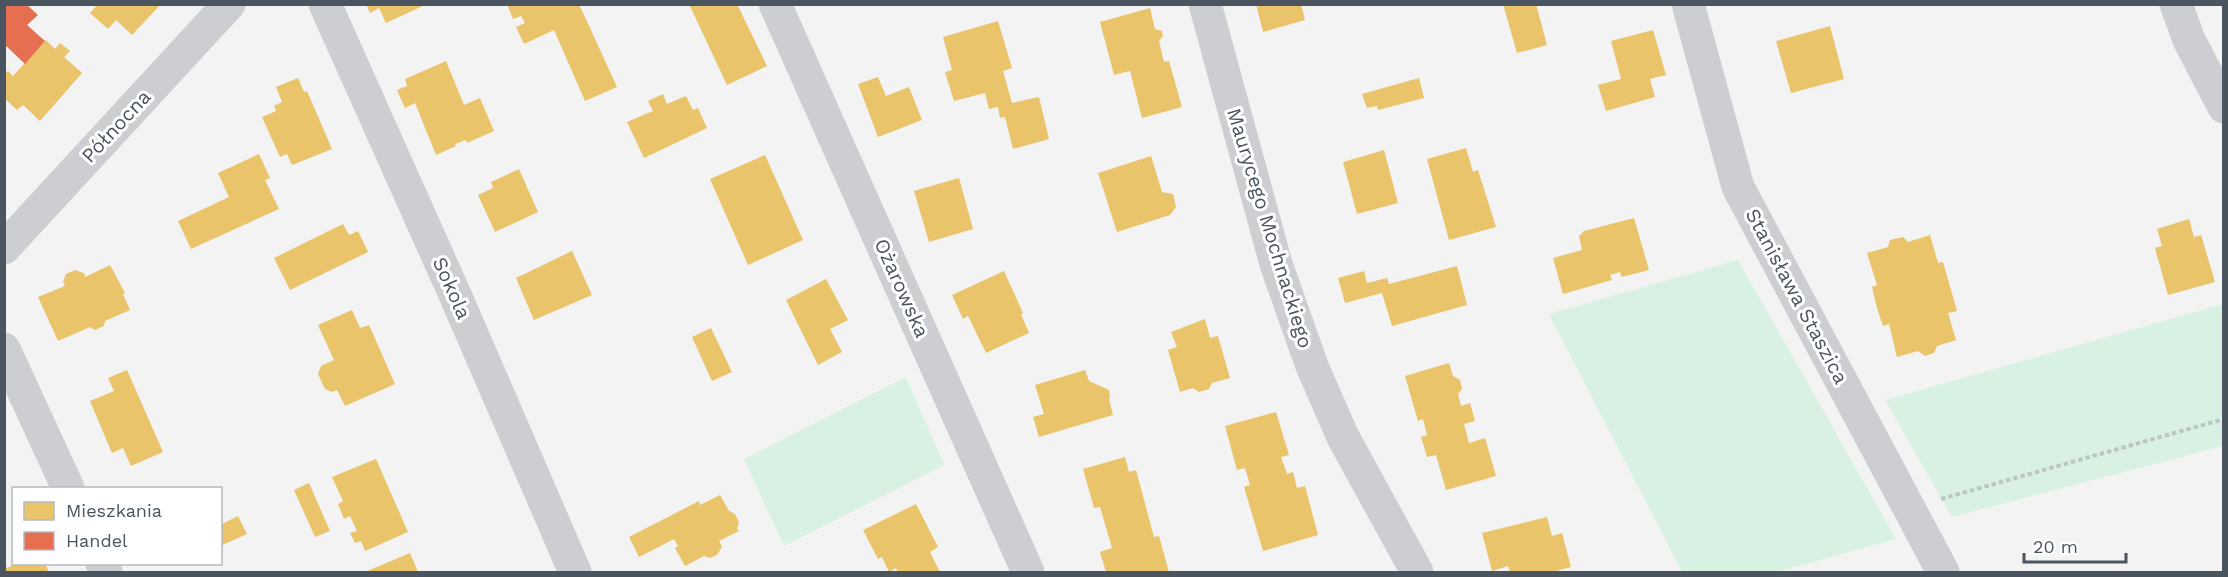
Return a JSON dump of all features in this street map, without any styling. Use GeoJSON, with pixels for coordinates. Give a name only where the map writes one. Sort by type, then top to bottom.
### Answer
{"type":"FeatureCollection","features":[{"type":"Feature","properties":{"kind":"street","name":"Północna"},"geometry":{"type":"LineString","coordinates":[[4,248],[229,4]]}},
{"type":"Feature","properties":{"kind":"street","name":"Sokola"},"geometry":{"type":"LineString","coordinates":[[325,4],[461,308],[575,573]]}},
{"type":"Feature","properties":{"kind":"street","name":"Ożarowska"},"geometry":{"type":"LineString","coordinates":[[775,4],[1028,573]]}},
{"type":"Feature","properties":{"kind":"street","name":"Maurycego Mochnackiego"},"geometry":{"type":"LineString","coordinates":[[1205,4],[1276,264],[1304,347],[1343,437],[1417,573]]}},
{"type":"Feature","properties":{"kind":"street","name":"Stanisława Staszica"},"geometry":{"type":"LineString","coordinates":[[1688,4],[1738,187],[1910,507],[1943,573]]}},
{"type":"Feature","properties":{"kind":"street"},"geometry":{"type":"LineString","coordinates":[[2176,4],[2189,40],[2223,107]]}},
{"type":"Feature","properties":{"kind":"street"},"geometry":{"type":"LineString","coordinates":[[4,349],[67,487]]}},
{"type":"Feature","properties":{"kind":"path"},"geometry":{"type":"LineString","coordinates":[[1910,507],[2223,419]]}},
{"type":"Feature","properties":{"kind":"green space"},"geometry":{"type":"Polygon","coordinates":[[[1738,260],[1896,539],[1777,572],[1682,572],[1549,314],[1738,260]]]}},
{"type":"Feature","properties":{"kind":"green space"},"geometry":{"type":"Polygon","coordinates":[[[2223,304],[2223,446],[1952,517],[1885,400],[2223,304]]]}},
{"type":"Feature","properties":{"kind":"green space"},"geometry":{"type":"Polygon","coordinates":[[[906,377],[944,465],[784,546],[744,459],[906,377]]]}},
{"type":"Feature","properties":{"kind":"building: Mieszkania"},"geometry":{"type":"Polygon","coordinates":[[[98,4],[161,4],[132,35],[116,20],[108,29],[90,13],[98,4]]]}},
{"type":"Feature","properties":{"kind":"building: Mieszkania"},"geometry":{"type":"Polygon","coordinates":[[[366,4],[427,4],[386,23],[379,8],[370,13],[366,4]]]}},
{"type":"Feature","properties":{"kind":"building: Mieszkania"},"geometry":{"type":"Polygon","coordinates":[[[507,4],[579,4],[617,87],[585,101],[554,30],[524,44],[516,27],[525,23],[521,16],[513,19],[507,4]]]}},
{"type":"Feature","properties":{"kind":"building: Mieszkania"},"geometry":{"type":"Polygon","coordinates":[[[689,4],[737,4],[767,66],[727,85],[689,4]]]}},
{"type":"Feature","properties":{"kind":"building: Mieszkania"},"geometry":{"type":"Polygon","coordinates":[[[1256,4],[1301,4],[1305,20],[1263,32],[1256,4]]]}},
{"type":"Feature","properties":{"kind":"building: Mieszkania"},"geometry":{"type":"Polygon","coordinates":[[[1503,4],[1536,4],[1547,45],[1517,53],[1503,4]]]}},
{"type":"Feature","properties":{"kind":"building: Mieszkania"},"geometry":{"type":"Polygon","coordinates":[[[1150,8],[1155,29],[1162,31],[1163,36],[1159,41],[1164,62],[1169,61],[1182,107],[1142,118],[1130,71],[1114,75],[1100,22],[1150,8]]]}},
{"type":"Feature","properties":{"kind":"building: Mieszkania"},"geometry":{"type":"Polygon","coordinates":[[[998,21],[1012,68],[1003,71],[1012,103],[1039,97],[1049,139],[1013,149],[1005,117],[1000,118],[998,107],[989,109],[985,93],[954,101],[945,72],[952,70],[943,37],[998,21]]]}},
{"type":"Feature","properties":{"kind":"building: Mieszkania"},"geometry":{"type":"Polygon","coordinates":[[[1830,26],[1844,79],[1791,93],[1776,41],[1830,26]]]}},
{"type":"Feature","properties":{"kind":"building: Mieszkania"},"geometry":{"type":"Polygon","coordinates":[[[1653,30],[1666,75],[1650,79],[1655,97],[1606,111],[1598,85],[1621,79],[1611,41],[1653,30]]]}},
{"type":"Feature","properties":{"kind":"building: Mieszkania"},"geometry":{"type":"Polygon","coordinates":[[[46,40],[55,49],[60,43],[70,51],[64,57],[82,73],[40,121],[23,105],[17,110],[4,98],[4,74],[8,71],[13,76],[46,40]]]}},
{"type":"Feature","properties":{"kind":"building: Mieszkania"},"geometry":{"type":"Polygon","coordinates":[[[446,61],[464,105],[480,98],[494,131],[467,143],[466,140],[455,144],[456,146],[436,155],[415,103],[405,108],[397,90],[407,86],[405,79],[446,61]]]}},
{"type":"Feature","properties":{"kind":"building: Mieszkania"},"geometry":{"type":"Polygon","coordinates":[[[878,77],[886,96],[909,87],[922,120],[878,137],[858,84],[878,77]]]}},
{"type":"Feature","properties":{"kind":"building: Mieszkania"},"geometry":{"type":"Polygon","coordinates":[[[298,78],[304,92],[307,91],[332,149],[292,165],[287,154],[280,157],[262,117],[276,111],[274,106],[282,102],[276,87],[298,78]]]}},
{"type":"Feature","properties":{"kind":"building: Mieszkania"},"geometry":{"type":"Polygon","coordinates":[[[1419,78],[1424,98],[1378,110],[1377,106],[1367,108],[1362,94],[1419,78]]]}},
{"type":"Feature","properties":{"kind":"building: Mieszkania"},"geometry":{"type":"Polygon","coordinates":[[[663,94],[667,104],[686,96],[693,110],[698,108],[707,128],[644,158],[627,122],[653,111],[648,101],[663,94]]]}},
{"type":"Feature","properties":{"kind":"building: Mieszkania"},"geometry":{"type":"Polygon","coordinates":[[[1466,148],[1473,172],[1478,170],[1496,227],[1449,240],[1427,159],[1466,148]]]}},
{"type":"Feature","properties":{"kind":"building: Mieszkania"},"geometry":{"type":"Polygon","coordinates":[[[1384,150],[1398,203],[1357,214],[1343,162],[1384,150]]]}},
{"type":"Feature","properties":{"kind":"building: Mieszkania"},"geometry":{"type":"Polygon","coordinates":[[[259,154],[270,178],[265,180],[279,209],[191,249],[178,221],[229,197],[218,173],[259,154]]]}},
{"type":"Feature","properties":{"kind":"building: Mieszkania"},"geometry":{"type":"Polygon","coordinates":[[[765,155],[803,240],[748,265],[710,179],[765,155]]]}},
{"type":"Feature","properties":{"kind":"building: Mieszkania"},"geometry":{"type":"Polygon","coordinates":[[[1151,156],[1162,192],[1173,194],[1176,207],[1170,215],[1117,232],[1098,173],[1151,156]]]}},
{"type":"Feature","properties":{"kind":"building: Mieszkania"},"geometry":{"type":"Polygon","coordinates":[[[519,169],[538,212],[495,232],[478,195],[493,188],[491,182],[519,169]]]}},
{"type":"Feature","properties":{"kind":"building: Mieszkania"},"geometry":{"type":"Polygon","coordinates":[[[959,178],[973,229],[929,242],[914,191],[959,178]]]}},
{"type":"Feature","properties":{"kind":"building: Mieszkania"},"geometry":{"type":"Polygon","coordinates":[[[1634,218],[1649,270],[1622,277],[1620,272],[1610,275],[1612,280],[1563,294],[1553,258],[1582,250],[1579,236],[1584,231],[1634,218]]]}},
{"type":"Feature","properties":{"kind":"building: Mieszkania"},"geometry":{"type":"Polygon","coordinates":[[[2189,219],[2194,237],[2201,235],[2215,282],[2168,295],[2155,248],[2162,246],[2157,229],[2189,219]]]}},
{"type":"Feature","properties":{"kind":"building: Mieszkania"},"geometry":{"type":"Polygon","coordinates":[[[343,224],[349,235],[358,231],[368,252],[290,290],[274,258],[343,224]]]}},
{"type":"Feature","properties":{"kind":"building: Mieszkania"},"geometry":{"type":"Polygon","coordinates":[[[1930,235],[1938,263],[1943,262],[1957,311],[1948,313],[1956,340],[1937,346],[1934,353],[1925,356],[1918,351],[1897,357],[1889,324],[1883,326],[1877,308],[1872,287],[1877,285],[1867,253],[1888,247],[1890,240],[1903,237],[1908,242],[1930,235]]]}},
{"type":"Feature","properties":{"kind":"building: Mieszkania"},"geometry":{"type":"Polygon","coordinates":[[[572,251],[592,295],[534,320],[516,278],[572,251]]]}},
{"type":"Feature","properties":{"kind":"building: Mieszkania"},"geometry":{"type":"Polygon","coordinates":[[[110,265],[125,293],[123,294],[130,310],[105,321],[104,326],[95,330],[90,327],[58,341],[38,297],[65,286],[63,282],[66,274],[75,270],[84,273],[85,277],[110,265]]]}},
{"type":"Feature","properties":{"kind":"building: Mieszkania"},"geometry":{"type":"Polygon","coordinates":[[[1457,266],[1467,305],[1392,326],[1382,293],[1345,303],[1338,278],[1364,271],[1367,283],[1387,278],[1389,284],[1457,266]]]}},
{"type":"Feature","properties":{"kind":"building: Mieszkania"},"geometry":{"type":"Polygon","coordinates":[[[1004,271],[1023,313],[1021,314],[1029,333],[986,353],[968,316],[963,319],[952,295],[1004,271]]]}},
{"type":"Feature","properties":{"kind":"building: Mieszkania"},"geometry":{"type":"Polygon","coordinates":[[[826,279],[848,320],[830,329],[842,352],[818,365],[786,300],[826,279]]]}},
{"type":"Feature","properties":{"kind":"building: Mieszkania"},"geometry":{"type":"Polygon","coordinates":[[[352,310],[360,328],[369,325],[395,384],[345,406],[337,390],[332,392],[325,389],[318,374],[321,366],[334,360],[318,325],[352,310]]]}},
{"type":"Feature","properties":{"kind":"building: Mieszkania"},"geometry":{"type":"Polygon","coordinates":[[[1205,319],[1210,338],[1218,336],[1230,378],[1212,383],[1209,389],[1199,392],[1193,388],[1180,392],[1168,350],[1177,347],[1171,332],[1205,319]]]}},
{"type":"Feature","properties":{"kind":"building: Mieszkania"},"geometry":{"type":"Polygon","coordinates":[[[711,328],[732,372],[712,381],[692,337],[711,328]]]}},
{"type":"Feature","properties":{"kind":"building: Mieszkania"},"geometry":{"type":"Polygon","coordinates":[[[1449,363],[1453,376],[1460,380],[1462,389],[1458,394],[1461,406],[1470,403],[1475,421],[1464,424],[1469,443],[1485,438],[1496,476],[1446,490],[1436,455],[1427,457],[1421,437],[1427,435],[1423,419],[1418,421],[1405,376],[1449,363]]]}},
{"type":"Feature","properties":{"kind":"building: Mieszkania"},"geometry":{"type":"Polygon","coordinates":[[[127,370],[163,452],[131,466],[123,448],[112,453],[90,401],[114,391],[108,378],[127,370]]]}},
{"type":"Feature","properties":{"kind":"building: Mieszkania"},"geometry":{"type":"Polygon","coordinates":[[[1085,370],[1089,381],[1109,390],[1113,415],[1039,437],[1033,417],[1044,414],[1035,385],[1085,370]]]}},
{"type":"Feature","properties":{"kind":"building: Mieszkania"},"geometry":{"type":"Polygon","coordinates":[[[1276,412],[1289,455],[1281,457],[1287,474],[1293,472],[1297,488],[1305,486],[1318,535],[1263,551],[1244,487],[1250,485],[1245,468],[1237,470],[1225,426],[1276,412]]]}},
{"type":"Feature","properties":{"kind":"building: Mieszkania"},"geometry":{"type":"Polygon","coordinates":[[[1125,457],[1129,472],[1136,470],[1154,537],[1159,536],[1169,572],[1106,572],[1100,552],[1112,548],[1100,507],[1094,508],[1083,469],[1125,457]]]}},
{"type":"Feature","properties":{"kind":"building: Mieszkania"},"geometry":{"type":"Polygon","coordinates":[[[376,459],[408,532],[365,551],[361,541],[355,543],[350,533],[357,531],[350,516],[344,519],[338,504],[343,501],[332,477],[376,459]]]}},
{"type":"Feature","properties":{"kind":"building: Mieszkania"},"geometry":{"type":"Polygon","coordinates":[[[309,483],[330,531],[315,537],[294,490],[309,483]]]}},
{"type":"Feature","properties":{"kind":"building: Mieszkania"},"geometry":{"type":"Polygon","coordinates":[[[720,495],[729,511],[735,514],[739,522],[737,529],[739,531],[719,541],[722,547],[717,555],[710,558],[704,556],[685,566],[675,548],[678,546],[674,539],[639,557],[629,537],[699,501],[700,505],[720,495]]]}},
{"type":"Feature","properties":{"kind":"building: Mieszkania"},"geometry":{"type":"Polygon","coordinates":[[[916,504],[938,547],[930,552],[940,572],[898,572],[896,568],[889,572],[882,557],[878,559],[863,530],[916,504]]]}},
{"type":"Feature","properties":{"kind":"building: Mieszkania"},"geometry":{"type":"Polygon","coordinates":[[[238,516],[247,534],[222,545],[222,524],[238,516]]]}},
{"type":"Feature","properties":{"kind":"building: Mieszkania"},"geometry":{"type":"Polygon","coordinates":[[[1547,517],[1552,536],[1562,533],[1571,567],[1552,572],[1510,572],[1508,566],[1492,571],[1482,533],[1547,517]]]}},
{"type":"Feature","properties":{"kind":"building: Mieszkania"},"geometry":{"type":"Polygon","coordinates":[[[410,553],[418,572],[365,572],[410,553]]]}},
{"type":"Feature","properties":{"kind":"building: Mieszkania"},"geometry":{"type":"Polygon","coordinates":[[[14,565],[46,565],[49,572],[4,572],[4,569],[14,565]]]}},
{"type":"Feature","properties":{"kind":"building: Handel"},"geometry":{"type":"Polygon","coordinates":[[[4,5],[27,5],[38,15],[27,25],[45,41],[25,64],[4,44],[4,5]]]}}]}
